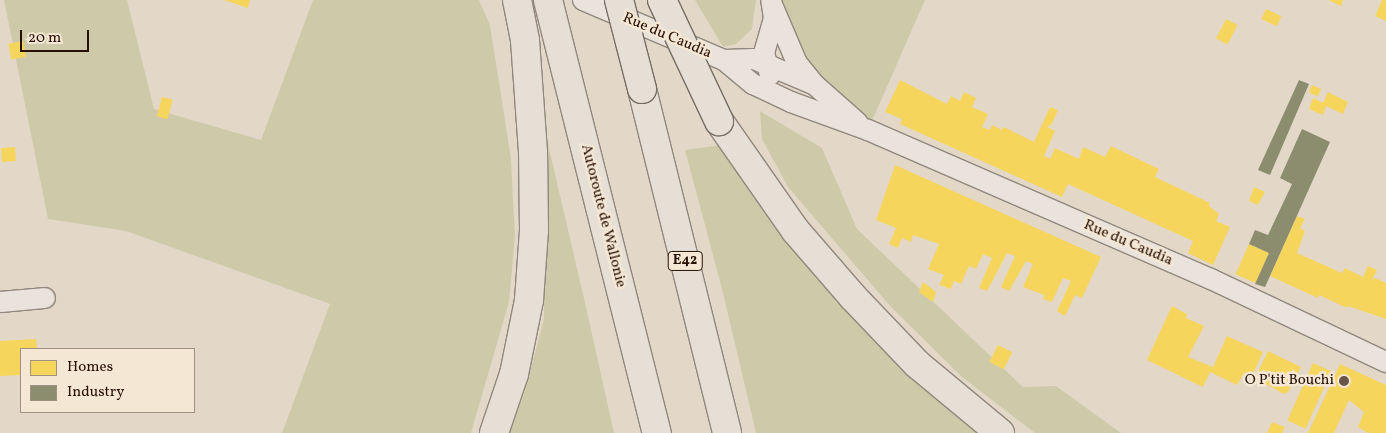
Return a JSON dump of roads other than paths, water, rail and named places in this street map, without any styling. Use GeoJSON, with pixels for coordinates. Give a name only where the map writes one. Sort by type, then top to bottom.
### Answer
{"type":"FeatureCollection","features":[{"type":"Feature","properties":{"kind":"highway"},"geometry":{"type":"LineString","coordinates":[[494,433],[514,374],[529,300],[534,230],[533,152],[525,40],[516,0]]}},
{"type":"Feature","properties":{"kind":"highway","name":"Autoroute de Wallonie"},"geometry":{"type":"LineString","coordinates":[[548,0],[657,433]]}},
{"type":"Feature","properties":{"kind":"highway","name":"E42"},"geometry":{"type":"LineString","coordinates":[[619,0],[728,433]]}},
{"type":"Feature","properties":{"kind":"highway"},"geometry":{"type":"LineString","coordinates":[[662,0],[719,121],[795,230],[853,298],[917,364],[1000,433]]}},
{"type":"Feature","properties":{"kind":"street","name":"Rue du Caudia"},"geometry":{"type":"LineString","coordinates":[[583,0],[733,59],[815,85],[868,130]]}},
{"type":"Feature","properties":{"kind":"street"},"geometry":{"type":"LineString","coordinates":[[772,3],[774,18],[764,53],[791,102]]}},
{"type":"Feature","properties":{"kind":"street"},"geometry":{"type":"LineString","coordinates":[[772,3],[781,20],[791,51],[815,85]]}},
{"type":"Feature","properties":{"kind":"street"},"geometry":{"type":"LineString","coordinates":[[733,59],[754,50],[770,30]]}},
{"type":"Feature","properties":{"kind":"street"},"geometry":{"type":"LineString","coordinates":[[753,84],[775,72],[789,68],[791,51]]}},
{"type":"Feature","properties":{"kind":"street","name":"Rue du Caudia"},"geometry":{"type":"LineString","coordinates":[[733,59],[753,84],[791,102],[868,130],[1211,279],[1386,362]]}},
{"type":"Feature","properties":{"kind":"street"},"geometry":{"type":"LineString","coordinates":[[0,302],[45,298]]}},
{"type":"Feature","properties":{"kind":"place","name":"O P'tit Bouchi"},"geometry":{"type":"Point","coordinates":[1344,381]}}]}
